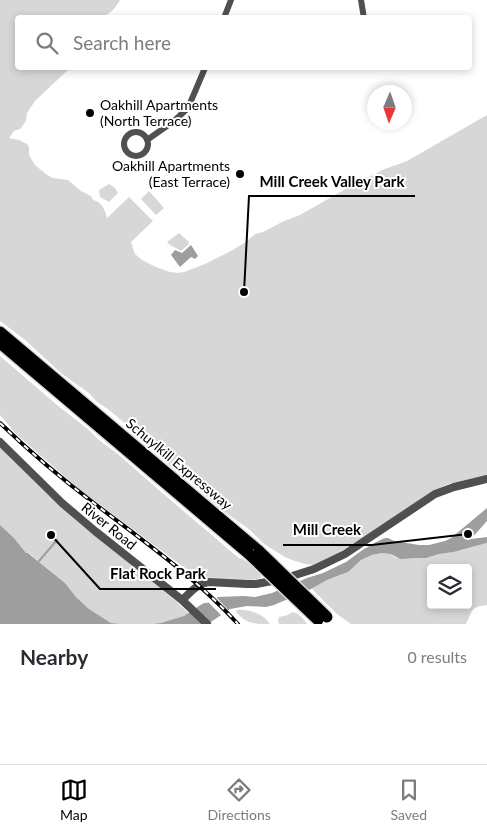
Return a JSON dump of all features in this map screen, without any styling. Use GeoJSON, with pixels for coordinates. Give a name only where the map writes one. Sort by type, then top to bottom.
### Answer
{"type":"FeatureCollection","features":[{"type":"Feature","properties":{"kind":"highway","name":"Schuylkill Expressway"},"geometry":{"type":"LineString","coordinates":[[0,332],[254,553],[325,621]]}},
{"type":"Feature","properties":{"kind":"highway","name":"Schuylkill Expressway"},"geometry":{"type":"LineString","coordinates":[[0,343],[254,553]]}},
{"type":"Feature","properties":{"kind":"street"},"geometry":{"type":"LineString","coordinates":[[225,15],[231,0]]}},
{"type":"Feature","properties":{"kind":"street"},"geometry":{"type":"LineString","coordinates":[[361,0],[364,15]]}},
{"type":"Feature","properties":{"kind":"street"},"geometry":{"type":"LineString","coordinates":[[147,140],[174,121],[188,108],[204,70]]}},
{"type":"Feature","properties":{"kind":"street","name":"River Road"},"geometry":{"type":"LineString","coordinates":[[0,442],[62,503],[182,600],[207,624]]}},
{"type":"Feature","properties":{"kind":"street"},"geometry":{"type":"LineString","coordinates":[[182,600],[202,583],[256,584],[283,579],[319,567],[345,554],[435,494],[487,479]]}},
{"type":"Feature","properties":{"kind":"shaded area"},"geometry":{"type":"Polygon","coordinates":[[[0,0],[120,0],[114,9],[106,15],[15,15],[15,70],[68,70],[35,101],[27,113],[24,124],[20,129],[14,131],[9,138],[27,144],[29,155],[35,165],[47,175],[53,178],[68,180],[81,191],[91,196],[93,200],[103,207],[107,218],[129,197],[153,221],[131,242],[135,254],[142,260],[170,272],[184,272],[205,264],[246,242],[255,234],[300,215],[365,178],[407,161],[487,115],[487,475],[448,484],[433,491],[368,535],[314,565],[292,560],[264,544],[250,530],[222,510],[191,481],[170,466],[146,441],[97,402],[89,393],[62,374],[24,339],[0,321],[0,0]]]}},
{"type":"Feature","properties":{"kind":"shaded area"},"geometry":{"type":"Polygon","coordinates":[[[109,184],[118,193],[109,202],[100,197],[99,190],[109,184]]]}},
{"type":"Feature","properties":{"kind":"shaded area"},"geometry":{"type":"Polygon","coordinates":[[[149,191],[164,208],[156,215],[141,199],[149,191]]]}},
{"type":"Feature","properties":{"kind":"shaded area"},"geometry":{"type":"Polygon","coordinates":[[[179,233],[189,242],[181,251],[167,242],[179,233]]]}},
{"type":"Feature","properties":{"kind":"shaded area"},"geometry":{"type":"Polygon","coordinates":[[[191,245],[198,256],[195,259],[191,257],[180,267],[171,255],[175,250],[182,253],[191,245]]]}},
{"type":"Feature","properties":{"kind":"shaded area"},"geometry":{"type":"Polygon","coordinates":[[[0,356],[240,559],[242,558],[258,571],[261,578],[227,580],[193,574],[80,490],[16,434],[0,415],[0,356]]]}},
{"type":"Feature","properties":{"kind":"shaded area"},"geometry":{"type":"Polygon","coordinates":[[[0,447],[78,522],[177,602],[199,624],[111,623],[89,609],[65,583],[29,553],[26,553],[0,525],[0,447]]]}},
{"type":"Feature","properties":{"kind":"shaded area"},"geometry":{"type":"Polygon","coordinates":[[[487,508],[487,521],[471,539],[487,537],[487,543],[426,558],[400,559],[391,554],[382,553],[372,555],[361,560],[348,572],[274,605],[230,609],[208,624],[154,624],[184,616],[204,603],[218,597],[255,597],[272,593],[346,562],[364,549],[385,538],[419,545],[429,545],[445,541],[487,508]]]}},
{"type":"Feature","properties":{"kind":"shaded area"},"geometry":{"type":"Polygon","coordinates":[[[0,525],[26,553],[65,583],[89,609],[111,623],[122,624],[0,624],[0,525]]]}},
{"type":"Feature","properties":{"kind":"shaded area"},"geometry":{"type":"Polygon","coordinates":[[[487,543],[487,605],[475,608],[471,612],[466,624],[351,624],[337,614],[311,588],[341,575],[361,560],[372,555],[382,553],[391,554],[396,558],[413,559],[454,552],[487,543]]]}},
{"type":"Feature","properties":{"kind":"shaded area"},"geometry":{"type":"Polygon","coordinates":[[[237,610],[256,613],[264,617],[270,624],[247,621],[236,612],[237,610]]]}},
{"type":"Feature","properties":{"kind":"shaded area"},"geometry":{"type":"Polygon","coordinates":[[[292,612],[301,616],[307,624],[279,624],[279,617],[292,612]]]}},
{"type":"Feature","properties":{"kind":"pier"},"geometry":{"type":"Polygon","coordinates":[[[215,596],[230,612],[223,617],[207,601],[215,596]]]}},
{"type":"Feature","properties":{"kind":"waterway"},"geometry":{"type":"LineString","coordinates":[[39,561],[57,540]]}},
{"type":"Feature","properties":{"kind":"railway"},"geometry":{"type":"LineString","coordinates":[[0,423],[58,475],[205,591],[238,624]]}},
{"type":"Feature","properties":{"kind":"place","name":"Oakhill Apartments (North Terrace)"},"geometry":{"type":"Point","coordinates":[90,113]}},
{"type":"Feature","properties":{"kind":"place","name":"Oakhill Apartments (East Terrace)"},"geometry":{"type":"Point","coordinates":[240,174]}},
{"type":"Feature","properties":{"kind":"place","name":"Mill Creek Valley Park"},"geometry":{"type":"Point","coordinates":[244,292]}},
{"type":"Feature","properties":{"kind":"place","name":"Mill Creek"},"geometry":{"type":"Point","coordinates":[468,534]}},
{"type":"Feature","properties":{"kind":"place","name":"Flat Rock Park"},"geometry":{"type":"Point","coordinates":[51,535]}}]}
